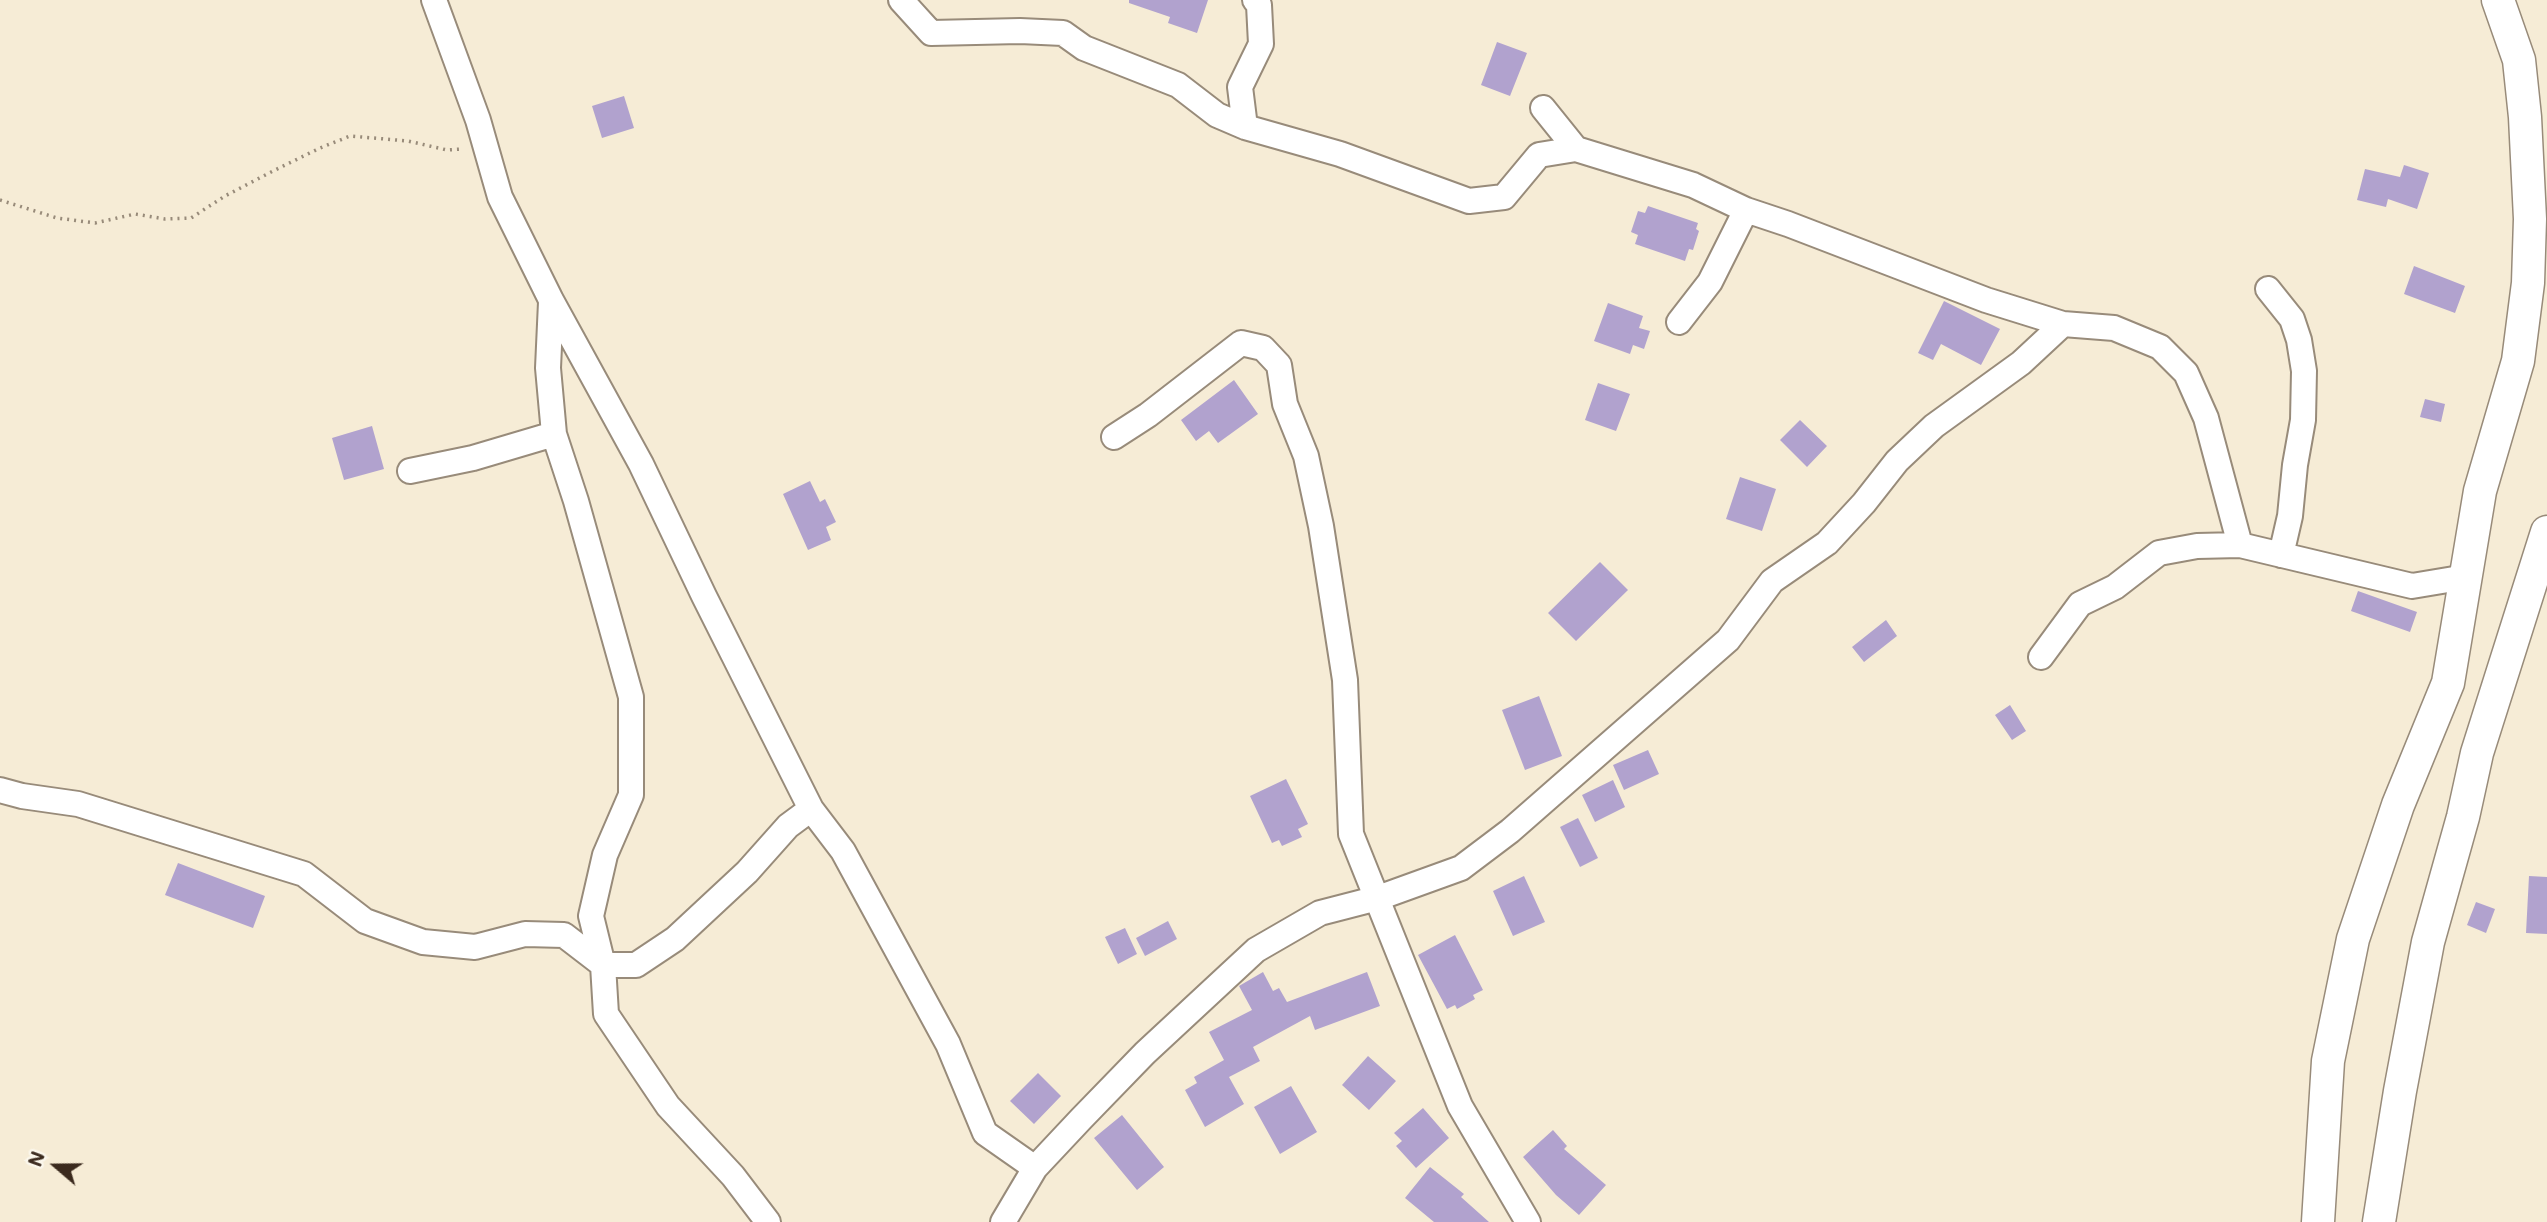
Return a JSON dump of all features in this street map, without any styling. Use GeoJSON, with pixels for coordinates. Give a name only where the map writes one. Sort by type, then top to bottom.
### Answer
{"type":"FeatureCollection","features":[{"type":"Feature","properties":{"kind":"main road"},"geometry":{"type":"LineString","coordinates":[[2318,1222],[2328,1061],[2353,939],[2398,805],[2448,683],[2480,491],[2518,361],[2528,283],[2530,219],[2525,117],[2519,60],[2498,0]]}},
{"type":"Feature","properties":{"kind":"main road"},"geometry":{"type":"LineString","coordinates":[[2379,1222],[2428,942],[2463,817],[2477,753],[2539,587],[2547,532]]}},
{"type":"Feature","properties":{"kind":"street"},"geometry":{"type":"LineString","coordinates":[[434,0],[486,147],[500,197],[551,300],[641,464],[811,809],[843,851],[948,1044],[985,1133],[1035,1168]]}},
{"type":"Feature","properties":{"kind":"street"},"geometry":{"type":"LineString","coordinates":[[901,0],[931,33],[1063,33],[1084,48],[1178,85],[1217,115],[1245,127],[1340,154],[1469,201],[1504,197],[1539,155],[1576,149],[1693,185],[1746,210],[1986,300],[2063,324],[2114,328],[2160,347],[2186,373],[2206,418],[2240,545]]}},
{"type":"Feature","properties":{"kind":"street"},"geometry":{"type":"LineString","coordinates":[[1245,127],[1240,87],[1261,44],[1259,5],[1255,0]]}},
{"type":"Feature","properties":{"kind":"street"},"geometry":{"type":"LineString","coordinates":[[1543,108],[1576,149]]}},
{"type":"Feature","properties":{"kind":"street"},"geometry":{"type":"LineString","coordinates":[[1679,322],[1710,282],[1746,210]]}},
{"type":"Feature","properties":{"kind":"street"},"geometry":{"type":"LineString","coordinates":[[2268,289],[2292,319],[2304,371],[2303,420],[2290,516],[2281,555]]}},
{"type":"Feature","properties":{"kind":"street"},"geometry":{"type":"LineString","coordinates":[[551,300],[548,368],[554,434],[576,501],[631,696],[631,795],[605,855],[591,916],[603,965],[606,1014],[668,1106],[733,1176],[768,1222]]}},
{"type":"Feature","properties":{"kind":"street"},"geometry":{"type":"LineString","coordinates":[[1003,1222],[1035,1168],[1145,1053],[1256,950],[1320,913],[1378,898],[1461,868],[1510,831],[1728,640],[1772,581],[1827,543],[1864,503],[1897,461],[1934,426],[2021,363],[2063,324]]}},
{"type":"Feature","properties":{"kind":"street"},"geometry":{"type":"LineString","coordinates":[[1114,437],[1148,415],[1241,343],[1263,348],[1279,365],[1284,404],[1306,456],[1321,526],[1345,680],[1351,834],[1460,1106],[1528,1222]]}},
{"type":"Feature","properties":{"kind":"street"},"geometry":{"type":"LineString","coordinates":[[410,471],[473,458],[554,434]]}},
{"type":"Feature","properties":{"kind":"street"},"geometry":{"type":"LineString","coordinates":[[2041,657],[2080,604],[2115,587],[2159,553],[2197,546],[2240,545],[2412,586],[2466,577]]}},
{"type":"Feature","properties":{"kind":"street"},"geometry":{"type":"LineString","coordinates":[[0,790],[78,804],[304,874],[365,920],[423,942],[475,947],[524,934],[564,935],[603,965],[636,965],[675,939],[747,872],[788,826],[811,809]]}},
{"type":"Feature","properties":{"kind":"path"},"geometry":{"type":"LineString","coordinates":[[0,200],[57,218],[95,223],[135,214],[165,219],[191,218],[225,196],[273,171],[350,136],[408,141],[447,150],[486,147]]}},
{"type":"Feature","properties":{"kind":"building"},"geometry":{"type":"Polygon","coordinates":[[[1129,0],[1208,0],[1197,33],[1168,23],[1170,17],[1129,3],[1129,0]]]}},
{"type":"Feature","properties":{"kind":"building"},"geometry":{"type":"Polygon","coordinates":[[[1497,42],[1527,53],[1510,96],[1481,85],[1497,42]]]}},
{"type":"Feature","properties":{"kind":"building"},"geometry":{"type":"Polygon","coordinates":[[[624,96],[634,128],[602,138],[592,106],[624,96]]]}},
{"type":"Feature","properties":{"kind":"building"},"geometry":{"type":"Polygon","coordinates":[[[2404,165],[2429,173],[2417,209],[2388,199],[2386,207],[2357,200],[2365,169],[2400,177],[2404,165]]]}},
{"type":"Feature","properties":{"kind":"building"},"geometry":{"type":"Polygon","coordinates":[[[1648,206],[1698,223],[1696,229],[1699,231],[1693,250],[1689,249],[1685,261],[1635,244],[1638,235],[1631,232],[1638,211],[1645,213],[1648,206]]]}},
{"type":"Feature","properties":{"kind":"building"},"geometry":{"type":"Polygon","coordinates":[[[2414,266],[2465,286],[2455,313],[2404,294],[2414,266]]]}},
{"type":"Feature","properties":{"kind":"building"},"geometry":{"type":"Polygon","coordinates":[[[1944,301],[2000,329],[1981,365],[1941,344],[1933,360],[1918,353],[1944,301]]]}},
{"type":"Feature","properties":{"kind":"building"},"geometry":{"type":"Polygon","coordinates":[[[1608,303],[1643,316],[1639,328],[1650,331],[1644,349],[1633,345],[1630,354],[1594,341],[1608,303]]]}},
{"type":"Feature","properties":{"kind":"building"},"geometry":{"type":"Polygon","coordinates":[[[1234,380],[1258,414],[1218,443],[1209,431],[1196,441],[1181,420],[1234,380]]]}},
{"type":"Feature","properties":{"kind":"building"},"geometry":{"type":"Polygon","coordinates":[[[1598,383],[1630,394],[1616,431],[1585,420],[1598,383]]]}},
{"type":"Feature","properties":{"kind":"building"},"geometry":{"type":"Polygon","coordinates":[[[2425,399],[2445,404],[2441,422],[2420,417],[2425,399]]]}},
{"type":"Feature","properties":{"kind":"building"},"geometry":{"type":"Polygon","coordinates":[[[1800,420],[1827,446],[1807,467],[1780,440],[1800,420]]]}},
{"type":"Feature","properties":{"kind":"building"},"geometry":{"type":"Polygon","coordinates":[[[372,426],[384,469],[344,480],[332,438],[372,426]]]}},
{"type":"Feature","properties":{"kind":"building"},"geometry":{"type":"Polygon","coordinates":[[[1740,477],[1776,489],[1762,531],[1726,519],[1740,477]]]}},
{"type":"Feature","properties":{"kind":"building"},"geometry":{"type":"Polygon","coordinates":[[[810,481],[820,502],[825,499],[836,522],[826,527],[831,540],[808,550],[783,494],[810,481]]]}},
{"type":"Feature","properties":{"kind":"building"},"geometry":{"type":"Polygon","coordinates":[[[1600,562],[1628,590],[1576,641],[1548,613],[1600,562]]]}},
{"type":"Feature","properties":{"kind":"building"},"geometry":{"type":"Polygon","coordinates":[[[2358,591],[2417,612],[2410,632],[2351,611],[2358,591]]]}},
{"type":"Feature","properties":{"kind":"building"},"geometry":{"type":"Polygon","coordinates":[[[1886,620],[1897,636],[1864,662],[1852,647],[1886,620]]]}},
{"type":"Feature","properties":{"kind":"building"},"geometry":{"type":"Polygon","coordinates":[[[1539,696],[1562,756],[1525,770],[1502,710],[1539,696]]]}},
{"type":"Feature","properties":{"kind":"building"},"geometry":{"type":"Polygon","coordinates":[[[2010,705],[2026,731],[2012,740],[1995,715],[2010,705]]]}},
{"type":"Feature","properties":{"kind":"building"},"geometry":{"type":"Polygon","coordinates":[[[1648,750],[1659,774],[1624,790],[1613,765],[1648,750]]]}},
{"type":"Feature","properties":{"kind":"building"},"geometry":{"type":"Polygon","coordinates":[[[1286,779],[1308,824],[1298,829],[1302,837],[1282,846],[1279,840],[1272,843],[1250,796],[1286,779]]]}},
{"type":"Feature","properties":{"kind":"building"},"geometry":{"type":"Polygon","coordinates":[[[1613,780],[1625,807],[1595,822],[1582,795],[1613,780]]]}},
{"type":"Feature","properties":{"kind":"building"},"geometry":{"type":"Polygon","coordinates":[[[1578,818],[1598,858],[1580,867],[1560,827],[1578,818]]]}},
{"type":"Feature","properties":{"kind":"building"},"geometry":{"type":"Polygon","coordinates":[[[178,863],[265,896],[253,928],[165,895],[178,863]]]}},
{"type":"Feature","properties":{"kind":"building"},"geometry":{"type":"Polygon","coordinates":[[[1524,876],[1545,922],[1513,936],[1493,891],[1524,876]]]}},
{"type":"Feature","properties":{"kind":"building"},"geometry":{"type":"Polygon","coordinates":[[[2529,876],[2547,877],[2547,934],[2526,933],[2529,876]]]}},
{"type":"Feature","properties":{"kind":"building"},"geometry":{"type":"Polygon","coordinates":[[[2476,902],[2495,909],[2486,933],[2467,925],[2476,902]]]}},
{"type":"Feature","properties":{"kind":"building"},"geometry":{"type":"Polygon","coordinates":[[[1168,921],[1177,939],[1145,956],[1136,938],[1168,921]]]}},
{"type":"Feature","properties":{"kind":"building"},"geometry":{"type":"Polygon","coordinates":[[[1125,928],[1137,954],[1118,964],[1105,937],[1125,928]]]}},
{"type":"Feature","properties":{"kind":"building"},"geometry":{"type":"Polygon","coordinates":[[[1455,935],[1483,990],[1473,995],[1475,999],[1457,1009],[1455,1005],[1447,1009],[1418,955],[1455,935]]]}},
{"type":"Feature","properties":{"kind":"building"},"geometry":{"type":"Polygon","coordinates":[[[1263,972],[1273,991],[1279,988],[1287,1002],[1367,972],[1380,1006],[1315,1030],[1310,1016],[1253,1047],[1260,1061],[1229,1077],[1244,1104],[1205,1127],[1185,1090],[1197,1083],[1194,1077],[1224,1060],[1209,1032],[1252,1010],[1239,986],[1263,972]]]}},
{"type":"Feature","properties":{"kind":"building"},"geometry":{"type":"Polygon","coordinates":[[[1368,1056],[1396,1081],[1369,1110],[1342,1085],[1368,1056]]]}},
{"type":"Feature","properties":{"kind":"building"},"geometry":{"type":"Polygon","coordinates":[[[1038,1073],[1061,1096],[1034,1124],[1010,1101],[1038,1073]]]}},
{"type":"Feature","properties":{"kind":"building"},"geometry":{"type":"Polygon","coordinates":[[[1291,1086],[1317,1132],[1280,1154],[1254,1107],[1291,1086]]]}},
{"type":"Feature","properties":{"kind":"building"},"geometry":{"type":"Polygon","coordinates":[[[1423,1108],[1449,1138],[1416,1168],[1396,1146],[1402,1141],[1394,1133],[1423,1108]]]}},
{"type":"Feature","properties":{"kind":"building"},"geometry":{"type":"Polygon","coordinates":[[[1122,1115],[1164,1167],[1137,1190],[1094,1138],[1122,1115]]]}},
{"type":"Feature","properties":{"kind":"building"},"geometry":{"type":"Polygon","coordinates":[[[1553,1130],[1567,1146],[1564,1149],[1606,1185],[1579,1215],[1556,1195],[1523,1157],[1553,1130]]]}},
{"type":"Feature","properties":{"kind":"building"},"geometry":{"type":"Polygon","coordinates":[[[1430,1167],[1464,1194],[1461,1197],[1489,1222],[1434,1222],[1405,1198],[1430,1167]]]}}]}
